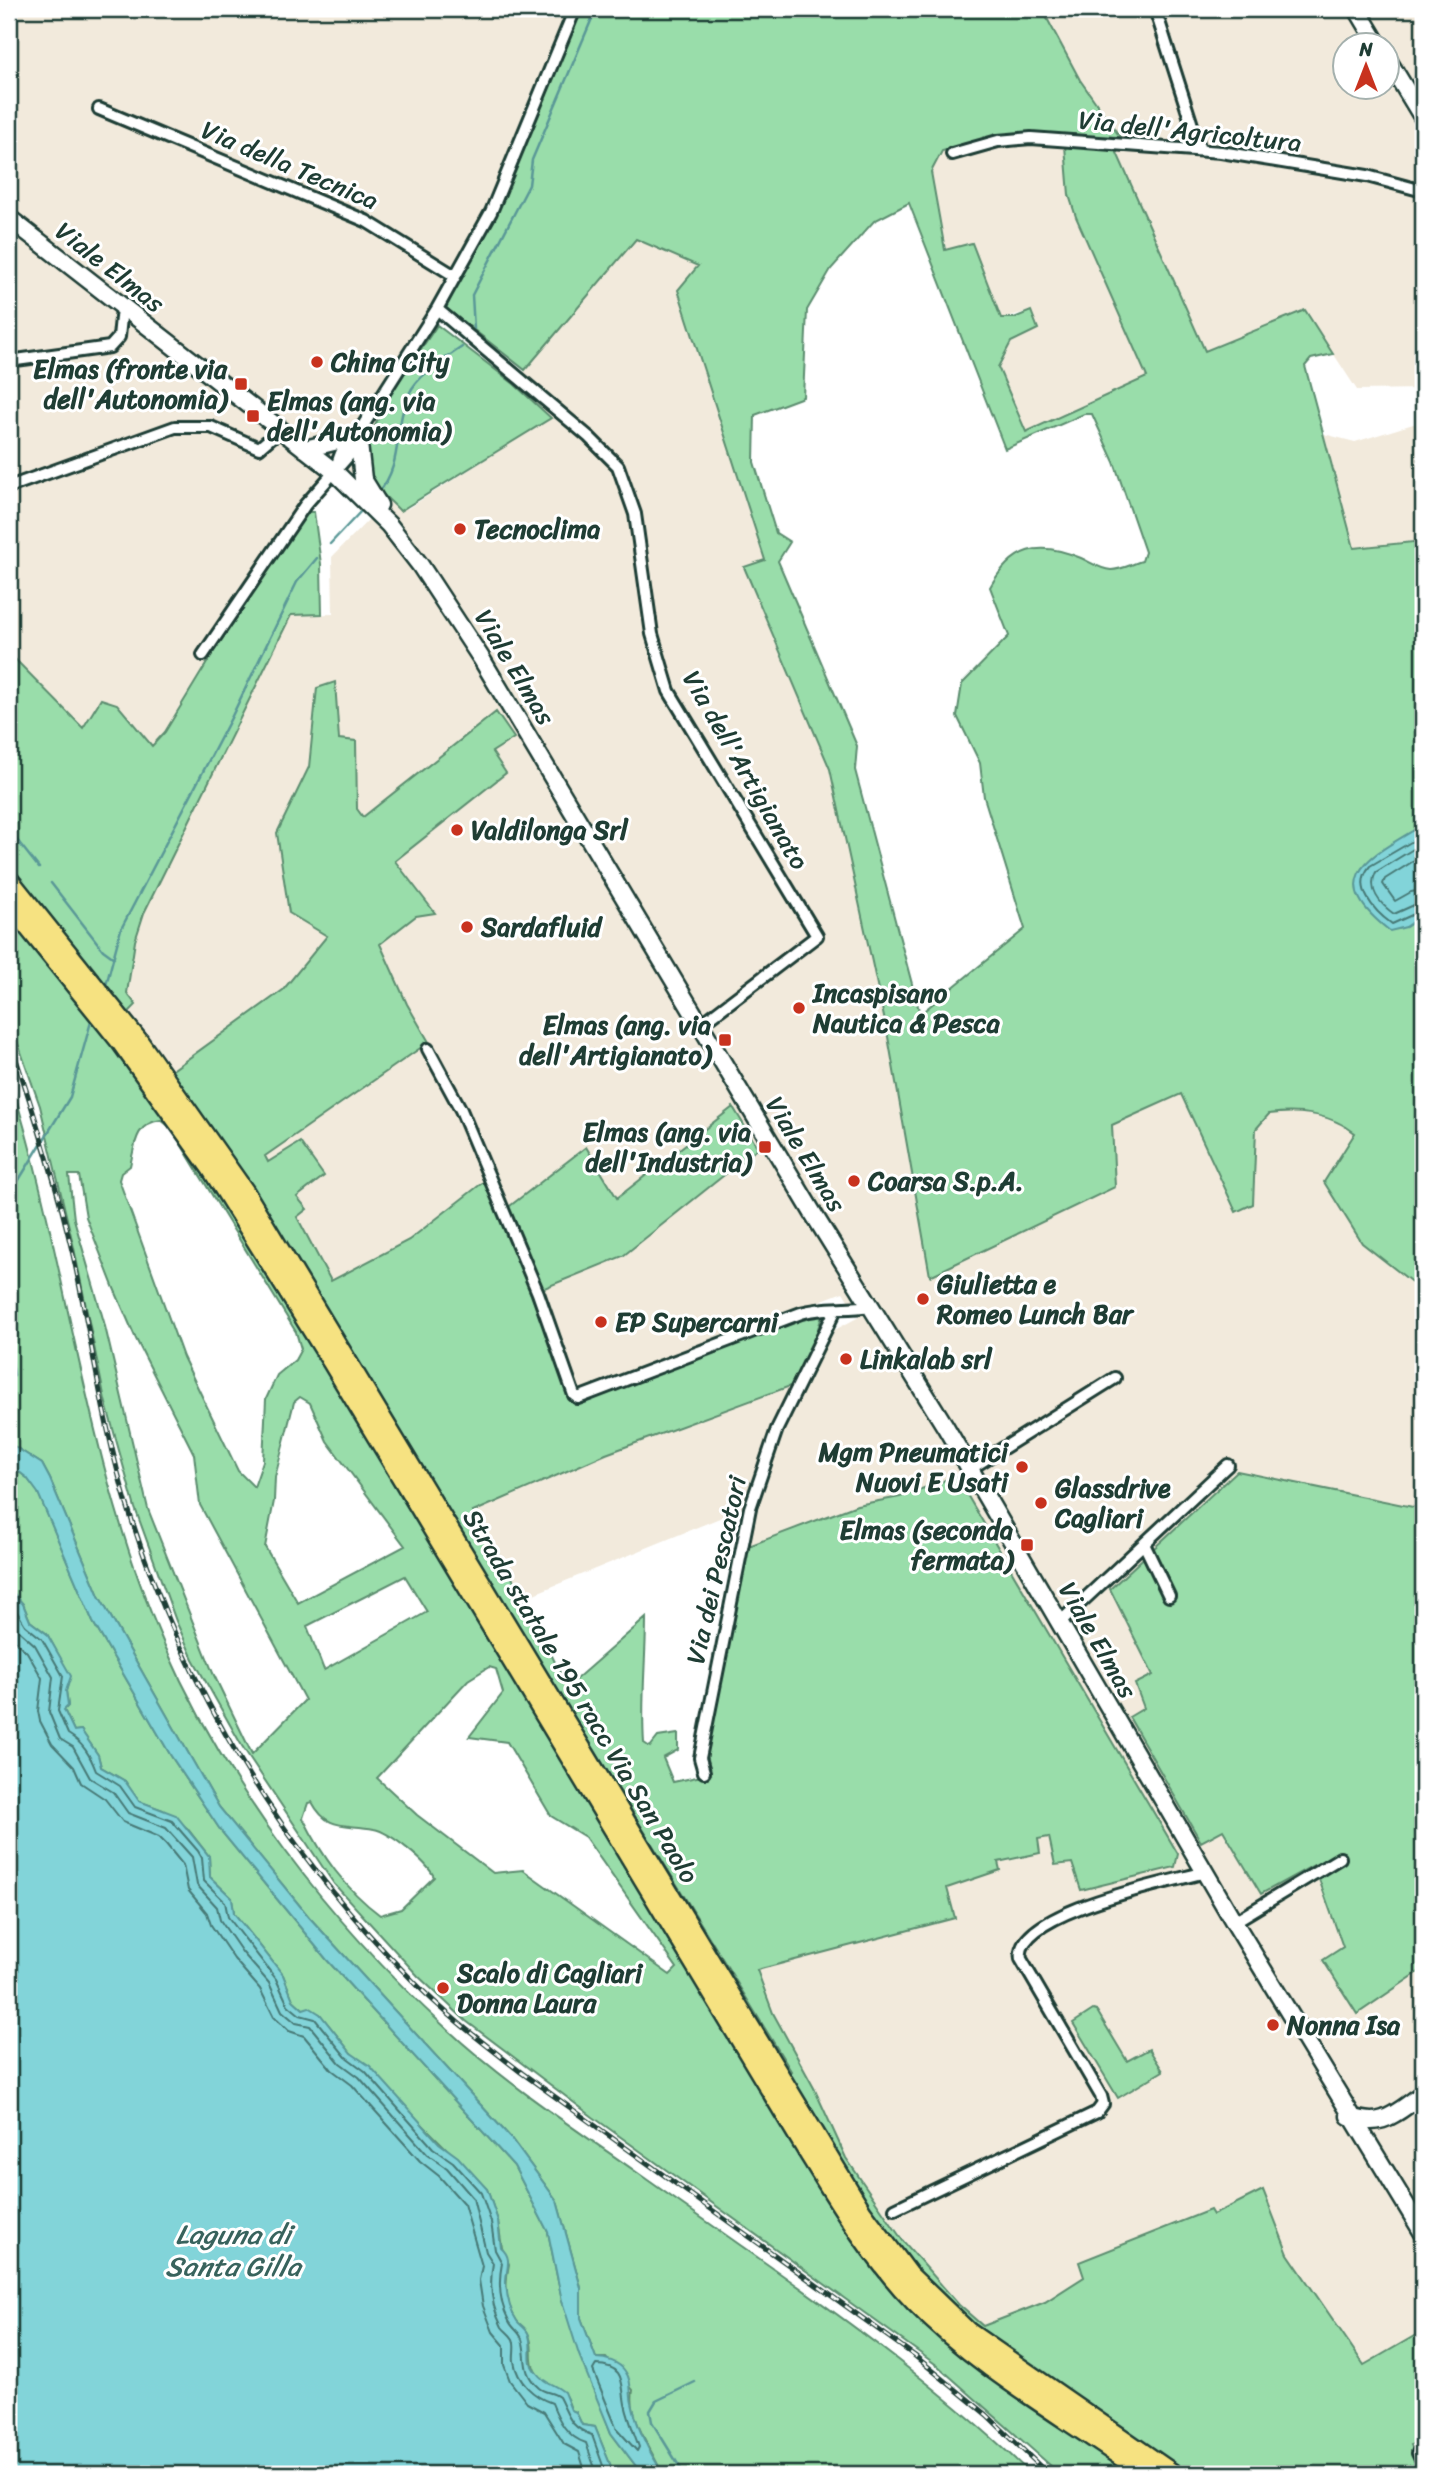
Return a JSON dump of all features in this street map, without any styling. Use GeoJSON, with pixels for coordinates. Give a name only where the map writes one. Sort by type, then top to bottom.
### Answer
{"type":"FeatureCollection","features":[{"type":"Feature","properties":{"kind":"highway","name":"Strada statale 195 racc Via San Paolo"},"geometry":{"type":"LineString","coordinates":[[9,880],[244,1191],[339,1344],[774,2083],[862,2212],[946,2322],[1008,2380],[1146,2474]]}},
{"type":"Feature","properties":{"kind":"highway","name":"Strada statale 195 racc Via San Paolo"},"geometry":{"type":"LineString","coordinates":[[9,903],[169,1094]]}},
{"type":"Feature","properties":{"kind":"highway","name":"Strada statale 195 racc Via San Paolo"},"geometry":{"type":"LineString","coordinates":[[946,2322],[989,2348],[1173,2474]]}},
{"type":"Feature","properties":{"kind":"main road"},"geometry":{"type":"LineString","coordinates":[[1357,9],[1371,32]]}},
{"type":"Feature","properties":{"kind":"main road"},"geometry":{"type":"LineString","coordinates":[[1400,79],[1423,118]]}},
{"type":"Feature","properties":{"kind":"main road","name":"Viale Elmas"},"geometry":{"type":"LineString","coordinates":[[9,218],[335,472],[390,526],[457,619],[970,1469],[1234,1922],[1349,2116],[1423,2234]]}},
{"type":"Feature","properties":{"kind":"main road"},"geometry":{"type":"LineString","coordinates":[[304,449],[356,438],[363,479],[390,526]]}},
{"type":"Feature","properties":{"kind":"main road"},"geometry":{"type":"LineString","coordinates":[[1349,2116],[1371,2123],[1381,2122],[1423,2094]]}},
{"type":"Feature","properties":{"kind":"main road"},"geometry":{"type":"LineString","coordinates":[[1375,2157],[1375,2136],[1381,2122]]}},
{"type":"Feature","properties":{"kind":"street"},"geometry":{"type":"LineString","coordinates":[[203,655],[305,505],[335,472],[437,309],[510,170],[575,9]]}},
{"type":"Feature","properties":{"kind":"street"},"geometry":{"type":"LineString","coordinates":[[1155,9],[1200,150]]}},
{"type":"Feature","properties":{"kind":"street","name":"Via della Tecnica"},"geometry":{"type":"LineString","coordinates":[[99,109],[366,221],[455,276]]}},
{"type":"Feature","properties":{"kind":"street","name":"Via dell'Agricoltura"},"geometry":{"type":"LineString","coordinates":[[952,154],[998,141],[1031,138],[1200,150],[1325,168],[1423,191]]}},
{"type":"Feature","properties":{"kind":"street"},"geometry":{"type":"LineString","coordinates":[[9,361],[110,347],[119,337],[122,308]]}},
{"type":"Feature","properties":{"kind":"street","name":"Via dell'Artigianato"},"geometry":{"type":"LineString","coordinates":[[437,309],[589,437],[618,466],[635,514],[652,634],[669,691],[817,936],[700,1025]]}},
{"type":"Feature","properties":{"kind":"street"},"geometry":{"type":"LineString","coordinates":[[9,487],[175,427],[211,427],[259,447],[280,430]]}},
{"type":"Feature","properties":{"kind":"street"},"geometry":{"type":"LineString","coordinates":[[428,1049],[461,1110],[538,1293],[574,1395],[578,1398],[801,1313],[823,1307],[836,1309],[870,1306]]}},
{"type":"Feature","properties":{"kind":"street","name":"Via dei Pescatori"},"geometry":{"type":"LineString","coordinates":[[704,1772],[699,1758],[750,1508],[777,1429],[836,1309]]}},
{"type":"Feature","properties":{"kind":"street"},"geometry":{"type":"LineString","coordinates":[[970,1469],[1115,1378]]}},
{"type":"Feature","properties":{"kind":"street"},"geometry":{"type":"LineString","coordinates":[[1059,1623],[1228,1465]]}},
{"type":"Feature","properties":{"kind":"street"},"geometry":{"type":"LineString","coordinates":[[1144,1544],[1169,1596]]}},
{"type":"Feature","properties":{"kind":"street"},"geometry":{"type":"LineString","coordinates":[[1234,1922],[1340,1858]]}},
{"type":"Feature","properties":{"kind":"street"},"geometry":{"type":"LineString","coordinates":[[895,2209],[1097,2112],[1103,2104],[1101,2096],[1021,1959],[1020,1951],[1026,1937],[1078,1908],[1206,1872]]}},
{"type":"Feature","properties":{"kind":"street"},"geometry":{"type":"LineString","coordinates":[[1423,2446],[1418,2453],[1423,2463]]}},
{"type":"Feature","properties":{"kind":"shaded area"},"geometry":{"type":"Polygon","coordinates":[[[9,9],[582,9],[522,149],[446,308],[418,357],[407,509],[551,418],[514,384],[636,239],[698,266],[678,290],[766,561],[744,567],[830,768],[895,1066],[1111,1125],[1181,1094],[1253,1204],[1256,1128],[1269,1114],[1289,1111],[1339,1120],[1355,1133],[1362,1243],[1423,1291],[1423,1509],[1237,1471],[1110,1589],[1153,1675],[1144,1708],[1130,1717],[1201,1842],[1223,1829],[1314,1864],[1344,1947],[1324,1960],[1357,2013],[1423,1969],[1423,2332],[1365,2365],[1288,2254],[1263,2190],[1213,2215],[1210,2210],[1080,2262],[1085,2276],[1045,2302],[983,2327],[959,2305],[903,2241],[846,2158],[814,2088],[773,2013],[757,1970],[954,1918],[947,1888],[999,1870],[998,1863],[1040,1853],[1037,1839],[1049,1837],[1055,1865],[1072,1862],[1081,1890],[1175,1867],[1178,1854],[956,1476],[900,1497],[857,1505],[746,1547],[754,1504],[524,1598],[473,1511],[606,1454],[793,1385],[814,1341],[859,1317],[843,1292],[579,1394],[542,1289],[624,1256],[653,1230],[733,1107],[617,1198],[586,1148],[507,1208],[486,1181],[409,1240],[331,1281],[321,1266],[297,1217],[297,1197],[324,1176],[267,1162],[265,1156],[429,1042],[407,1004],[380,944],[416,916],[434,913],[395,861],[506,773],[492,752],[496,712],[363,817],[357,809],[356,741],[339,739],[317,688],[309,767],[277,833],[327,936],[283,989],[171,1071],[128,1013],[127,993],[135,941],[144,913],[291,615],[333,614],[332,557],[372,516],[348,493],[332,485],[307,512],[244,602],[165,733],[152,747],[117,705],[102,699],[84,728],[9,653],[9,9]]]}},
{"type":"Feature","properties":{"kind":"shaded area"},"geometry":{"type":"Polygon","coordinates":[[[1042,9],[1423,9],[1423,389],[1357,390],[1305,310],[1205,351],[1114,146],[1076,217],[1147,377],[1026,433],[998,367],[1011,342],[1038,329],[1031,311],[1001,318],[972,243],[946,250],[931,172],[942,151],[1004,134],[1120,136],[1080,80],[1042,9]]]}},
{"type":"Feature","properties":{"kind":"shaded area"},"geometry":{"type":"Polygon","coordinates":[[[1423,421],[1423,541],[1354,549],[1324,434],[1355,442],[1423,421]]]}},
{"type":"Feature","properties":{"kind":"green space"},"geometry":{"type":"Polygon","coordinates":[[[582,9],[1042,9],[1080,80],[1120,137],[1004,134],[942,151],[931,172],[945,250],[972,243],[1001,318],[1014,318],[1031,311],[1038,329],[1011,342],[998,367],[1026,432],[1147,377],[1076,217],[1069,195],[1065,146],[1114,146],[1205,351],[1305,310],[1333,354],[1311,359],[1305,366],[1354,548],[1423,541],[1423,1291],[1362,1243],[1324,1182],[1355,1133],[1336,1121],[1314,1115],[1269,1114],[1256,1129],[1253,1204],[1236,1212],[1181,1094],[1112,1125],[1115,1187],[930,1276],[887,1031],[830,769],[744,567],[765,560],[678,290],[698,266],[636,239],[525,370],[446,308],[522,149],[564,42],[568,42],[582,9]],[[909,203],[874,221],[831,269],[807,310],[803,397],[755,415],[754,462],[776,533],[790,542],[778,561],[857,746],[855,770],[920,1014],[1025,929],[984,797],[980,763],[957,716],[962,684],[1009,636],[990,587],[1008,563],[1028,551],[1052,549],[1066,552],[1111,570],[1142,561],[1145,552],[1114,462],[1092,414],[1084,414],[1005,449],[909,203]]]}},
{"type":"Feature","properties":{"kind":"green space"},"geometry":{"type":"Polygon","coordinates":[[[437,325],[514,384],[551,418],[400,511],[371,479],[367,462],[369,442],[388,400],[437,325]]]}},
{"type":"Feature","properties":{"kind":"green space"},"geometry":{"type":"Polygon","coordinates":[[[307,512],[314,512],[321,564],[322,614],[291,615],[144,913],[135,941],[127,993],[136,1005],[128,1013],[171,1071],[283,990],[327,936],[289,913],[277,833],[309,767],[317,688],[335,682],[339,739],[356,741],[357,809],[363,817],[496,712],[514,738],[492,752],[506,773],[395,861],[435,913],[416,916],[380,944],[407,1004],[429,1042],[265,1156],[268,1162],[300,1142],[324,1176],[297,1197],[307,1209],[297,1217],[331,1281],[409,1240],[486,1180],[572,1399],[823,1313],[814,1341],[793,1385],[606,1454],[473,1512],[524,1598],[567,1687],[646,1618],[644,1743],[650,1747],[658,1737],[678,1734],[678,1750],[663,1758],[673,1782],[711,1774],[707,1754],[746,1547],[857,1505],[900,1497],[956,1476],[1178,1854],[1175,1867],[1081,1890],[1072,1863],[1055,1865],[1049,1837],[1038,1839],[1040,1853],[998,1862],[1000,1870],[947,1888],[955,1918],[757,1970],[773,2013],[814,2088],[846,2158],[903,2241],[959,2305],[983,2326],[1045,2302],[1084,2277],[1079,2262],[1210,2210],[1213,2215],[1263,2190],[1288,2254],[1364,2365],[1423,2331],[1423,2437],[1411,2445],[1422,2474],[1186,2474],[1173,2464],[1138,2474],[1060,2474],[938,2366],[593,2117],[466,2021],[418,1976],[334,1884],[242,1746],[193,1659],[176,1621],[135,1508],[105,1400],[74,1248],[40,1106],[9,1018],[9,653],[83,728],[101,699],[117,704],[152,746],[165,732],[244,602],[307,512]],[[184,1089],[156,1102],[304,1328],[437,1555],[766,2089],[791,2071],[357,1362],[184,1089]],[[161,1120],[152,1122],[141,1130],[130,1166],[121,1173],[119,1180],[183,1357],[238,1471],[254,1487],[263,1461],[266,1399],[277,1375],[295,1360],[301,1349],[296,1332],[171,1128],[161,1120]],[[69,1175],[74,1219],[104,1322],[148,1509],[213,1673],[252,1754],[305,1700],[200,1505],[194,1454],[136,1339],[113,1286],[86,1217],[79,1175],[69,1175]],[[300,1397],[294,1402],[275,1477],[274,1501],[265,1547],[298,1603],[405,1546],[327,1441],[310,1403],[300,1397]],[[405,1576],[307,1626],[324,1670],[427,1612],[405,1576]],[[489,1667],[468,1680],[377,1778],[417,1815],[493,1873],[523,1870],[670,1975],[677,1968],[585,1837],[551,1816],[507,1742],[469,1737],[503,1693],[496,1669],[489,1667]],[[312,1802],[308,1803],[303,1818],[335,1871],[380,1915],[401,1909],[434,1877],[417,1856],[381,1831],[331,1822],[318,1812],[312,1802]]]}},
{"type":"Feature","properties":{"kind":"green space"},"geometry":{"type":"Polygon","coordinates":[[[9,1075],[47,1217],[96,1434],[137,1575],[164,1644],[190,1698],[219,1751],[285,1851],[362,1944],[447,2029],[491,2067],[889,2353],[985,2432],[1031,2474],[664,2474],[661,2471],[637,2421],[632,2400],[633,2390],[606,2358],[596,2358],[581,2318],[581,2288],[557,2201],[510,2137],[309,1917],[219,1807],[99,1596],[42,1464],[9,1443],[9,1075]]]}},
{"type":"Feature","properties":{"kind":"green space"},"geometry":{"type":"Polygon","coordinates":[[[733,1107],[758,1148],[623,1256],[542,1289],[506,1209],[586,1147],[617,1198],[733,1107]]]}},
{"type":"Feature","properties":{"kind":"green space"},"geometry":{"type":"Polygon","coordinates":[[[9,1464],[27,1478],[38,1492],[93,1622],[171,1756],[221,1831],[327,1960],[514,2166],[548,2232],[562,2301],[611,2433],[642,2474],[614,2474],[595,2427],[582,2425],[576,2412],[571,2410],[565,2395],[547,2385],[537,2375],[527,2331],[517,2321],[508,2300],[509,2264],[502,2248],[498,2221],[487,2189],[351,2053],[320,2014],[303,2009],[293,2000],[283,1975],[234,1913],[232,1898],[210,1877],[209,1856],[187,1828],[163,1810],[138,1801],[125,1781],[101,1767],[98,1755],[81,1730],[74,1731],[64,1710],[68,1706],[66,1691],[70,1676],[47,1634],[30,1621],[23,1604],[9,1588],[9,1464]]]}},
{"type":"Feature","properties":{"kind":"green space"},"geometry":{"type":"Polygon","coordinates":[[[1237,1471],[1423,1509],[1423,1969],[1357,2014],[1323,1960],[1343,1947],[1314,1865],[1261,1894],[1223,1830],[1201,1842],[1129,1717],[1144,1708],[1135,1684],[1153,1675],[1110,1589],[1237,1471]]]}},
{"type":"Feature","properties":{"kind":"green space"},"geometry":{"type":"Polygon","coordinates":[[[1093,2010],[1097,2011],[1127,2061],[1149,2049],[1163,2071],[1118,2098],[1073,2023],[1093,2010]]]}},
{"type":"Feature","properties":{"kind":"water"},"geometry":{"type":"Polygon","coordinates":[[[1419,827],[1423,828],[1423,915],[1406,927],[1390,931],[1370,913],[1359,897],[1356,883],[1360,871],[1370,859],[1419,827]]]}},
{"type":"Feature","properties":{"kind":"water"},"geometry":{"type":"Polygon","coordinates":[[[9,1443],[42,1464],[99,1596],[219,1807],[309,1917],[510,2137],[557,2201],[581,2288],[581,2318],[596,2358],[616,2363],[627,2375],[637,2422],[664,2474],[642,2474],[611,2433],[579,2355],[562,2301],[548,2232],[514,2166],[327,1960],[221,1831],[171,1756],[93,1622],[38,1493],[27,1478],[9,1464],[9,1443]]]}},
{"type":"Feature","properties":{"kind":"water","name":"Laguna di Santa Gilla"},"geometry":{"type":"Polygon","coordinates":[[[9,1588],[23,1604],[30,1621],[47,1634],[71,1676],[66,1691],[68,1706],[64,1710],[74,1731],[81,1730],[98,1755],[101,1767],[125,1781],[139,1801],[176,1815],[209,1856],[210,1877],[232,1898],[234,1913],[283,1975],[293,2000],[303,2009],[309,2007],[320,2014],[351,2053],[370,2066],[439,2143],[458,2157],[487,2189],[498,2221],[501,2248],[508,2261],[506,2284],[509,2303],[517,2321],[528,2333],[532,2367],[543,2379],[564,2392],[571,2410],[576,2412],[582,2425],[595,2427],[614,2474],[9,2474],[9,1588]]]}},
{"type":"Feature","properties":{"kind":"waterway"},"geometry":{"type":"LineString","coordinates":[[474,329],[472,295],[529,185],[532,160],[596,9]]}},
{"type":"Feature","properties":{"kind":"waterway"},"geometry":{"type":"LineString","coordinates":[[378,493],[392,470],[404,407],[413,387],[432,368],[462,347]]}},
{"type":"Feature","properties":{"kind":"waterway"},"geometry":{"type":"LineString","coordinates":[[330,544],[362,510]]}},
{"type":"Feature","properties":{"kind":"waterway"},"geometry":{"type":"LineString","coordinates":[[105,989],[121,929],[232,716],[297,582],[317,558]]}},
{"type":"Feature","properties":{"kind":"waterway"},"geometry":{"type":"LineString","coordinates":[[9,830],[39,868]]}},
{"type":"Feature","properties":{"kind":"waterway"},"geometry":{"type":"LineString","coordinates":[[51,883],[103,950],[114,958]]}},
{"type":"Feature","properties":{"kind":"waterway"},"geometry":{"type":"LineString","coordinates":[[9,1196],[70,1097],[92,1018]]}},
{"type":"Feature","properties":{"kind":"waterway"},"geometry":{"type":"LineString","coordinates":[[9,1340],[14,1375],[9,1379]]}},
{"type":"Feature","properties":{"kind":"waterway"},"geometry":{"type":"LineString","coordinates":[[684,2474],[652,2422],[650,2411],[656,2401],[695,2382]]}},
{"type":"Feature","properties":{"kind":"railway"},"geometry":{"type":"LineString","coordinates":[[9,1038],[35,1118],[73,1255],[105,1416],[129,1511],[178,1641],[208,1703],[280,1821],[321,1877],[365,1930],[413,1981],[452,2017],[522,2073],[915,2356],[987,2415],[1048,2474]]}},
{"type":"Feature","properties":{"kind":"place","name":"China City"},"geometry":{"type":"Point","coordinates":[317,362]}},
{"type":"Feature","properties":{"kind":"place","name":"Elmas (fronte via dell'Autonomia)"},"geometry":{"type":"Point","coordinates":[241,384]}},
{"type":"Feature","properties":{"kind":"place","name":"Elmas (ang. via dell'Autonomia)"},"geometry":{"type":"Point","coordinates":[253,416]}},
{"type":"Feature","properties":{"kind":"place","name":"Tecnoclima"},"geometry":{"type":"Point","coordinates":[460,529]}},
{"type":"Feature","properties":{"kind":"place","name":"Valdilonga Srl"},"geometry":{"type":"Point","coordinates":[457,830]}},
{"type":"Feature","properties":{"kind":"place","name":"Sardafluid"},"geometry":{"type":"Point","coordinates":[467,927]}},
{"type":"Feature","properties":{"kind":"place","name":"Incaspisano Nautica & Pesca"},"geometry":{"type":"Point","coordinates":[799,1008]}},
{"type":"Feature","properties":{"kind":"place","name":"Elmas (ang. via dell'Artigianato)"},"geometry":{"type":"Point","coordinates":[725,1040]}},
{"type":"Feature","properties":{"kind":"place","name":"Elmas (ang. via dell'Industria)"},"geometry":{"type":"Point","coordinates":[765,1147]}},
{"type":"Feature","properties":{"kind":"place","name":"Coarsa S.p.A."},"geometry":{"type":"Point","coordinates":[854,1181]}},
{"type":"Feature","properties":{"kind":"place","name":"Giulietta e Romeo Lunch Bar"},"geometry":{"type":"Point","coordinates":[923,1299]}},
{"type":"Feature","properties":{"kind":"place","name":"EP Supercarni"},"geometry":{"type":"Point","coordinates":[601,1322]}},
{"type":"Feature","properties":{"kind":"place","name":"Linkalab srl"},"geometry":{"type":"Point","coordinates":[846,1359]}},
{"type":"Feature","properties":{"kind":"place","name":"Mgm Pneumatici Nuovi E Usati"},"geometry":{"type":"Point","coordinates":[1022,1467]}},
{"type":"Feature","properties":{"kind":"place","name":"Glassdrive Cagliari"},"geometry":{"type":"Point","coordinates":[1041,1503]}},
{"type":"Feature","properties":{"kind":"place","name":"Elmas (seconda fermata)"},"geometry":{"type":"Point","coordinates":[1027,1545]}},
{"type":"Feature","properties":{"kind":"place","name":"Scalo di Cagliari Donna Laura"},"geometry":{"type":"Point","coordinates":[443,1988]}},
{"type":"Feature","properties":{"kind":"place","name":"Nonna Isa"},"geometry":{"type":"Point","coordinates":[1273,2025]}}]}
